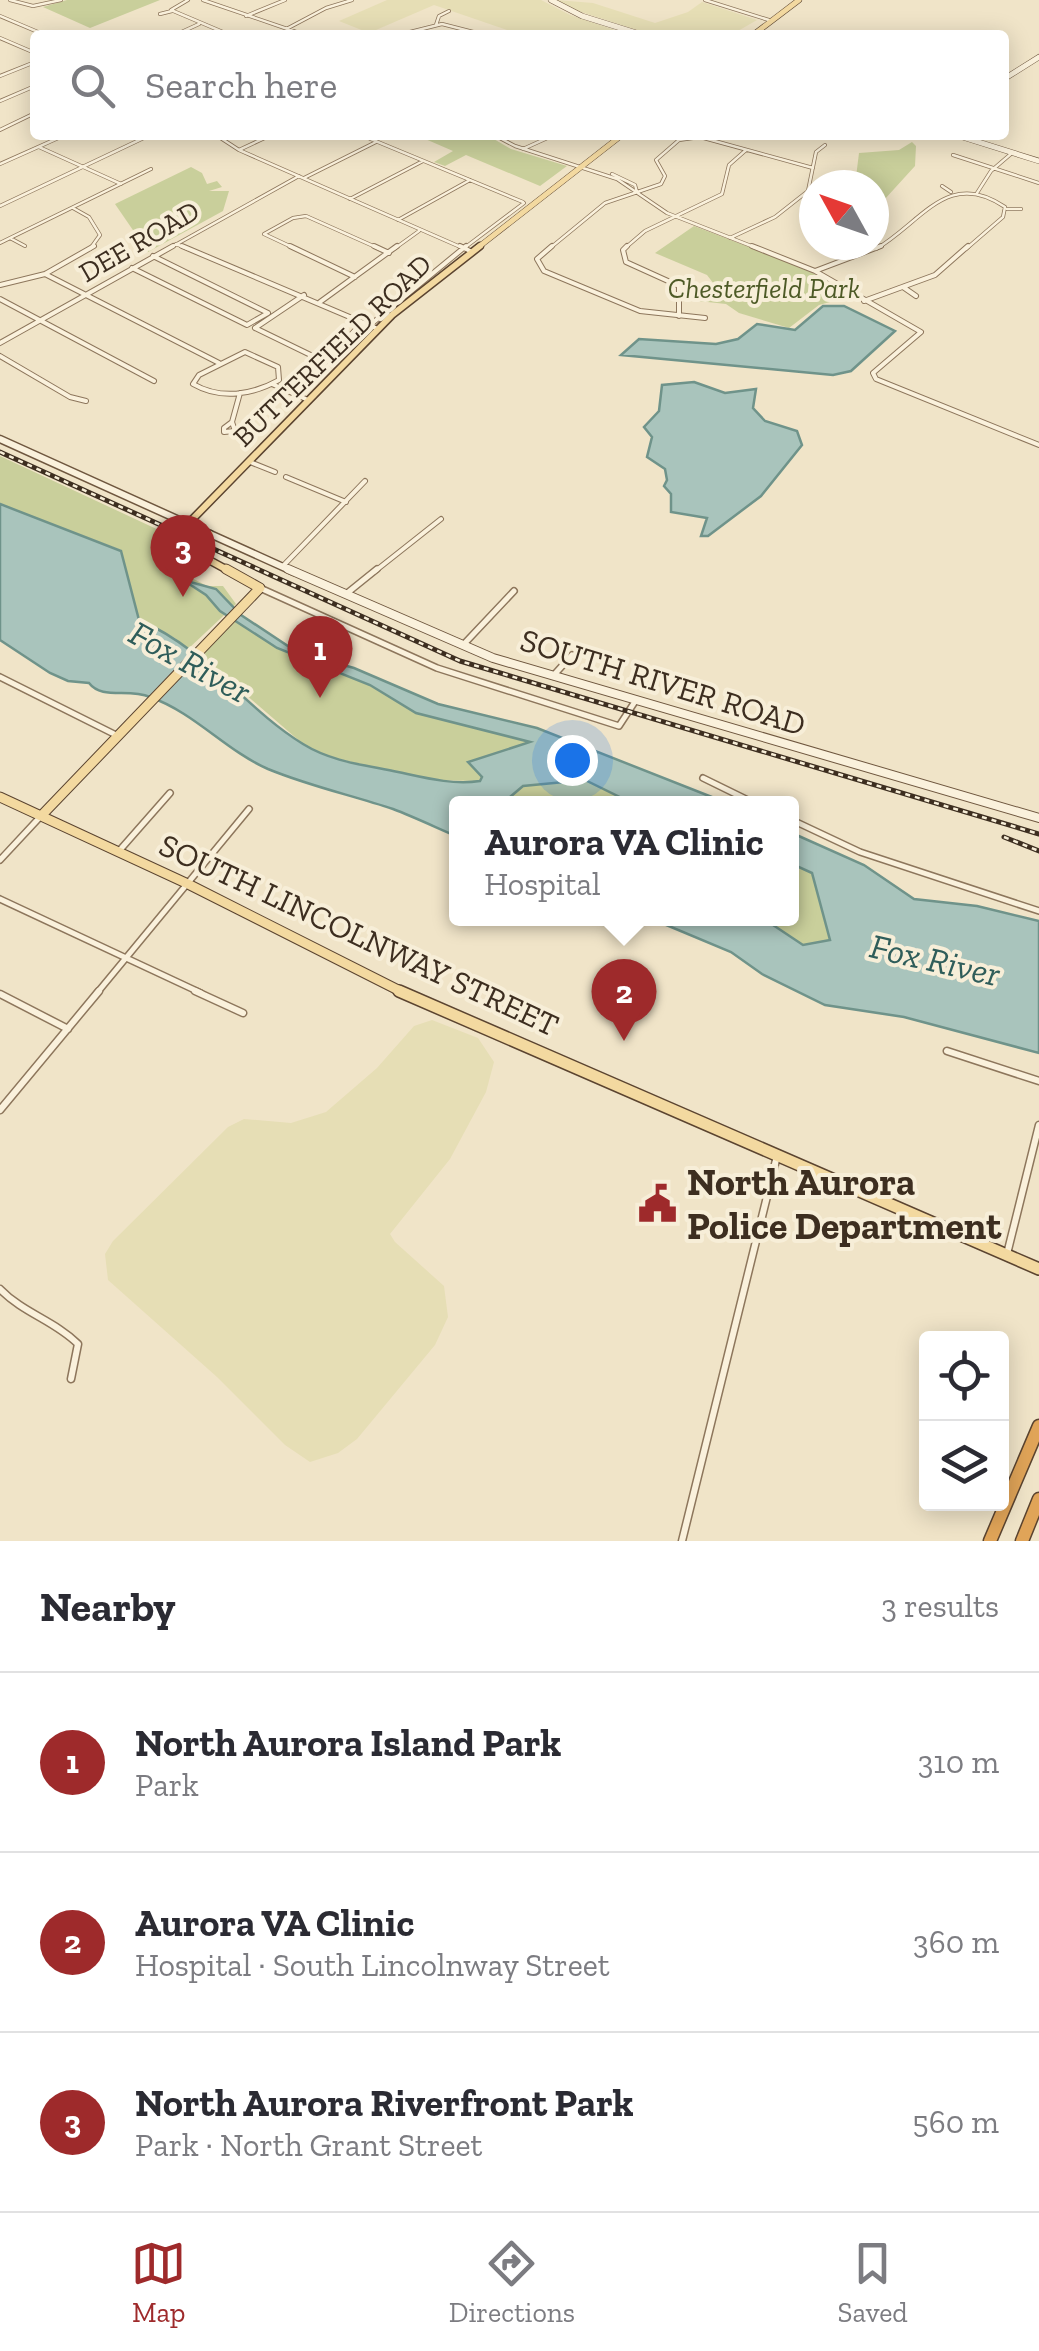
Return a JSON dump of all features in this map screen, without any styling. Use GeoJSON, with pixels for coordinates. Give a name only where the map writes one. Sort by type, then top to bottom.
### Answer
{"type":"FeatureCollection","features":[{"type":"Feature","properties":{"kind":"highway"},"geometry":{"type":"LineString","coordinates":[[990,1541],[1039,1426]]}},
{"type":"Feature","properties":{"kind":"highway"},"geometry":{"type":"LineString","coordinates":[[1022,1541],[1039,1499]]}},
{"type":"Feature","properties":{"kind":"main road"},"geometry":{"type":"LineString","coordinates":[[550,0],[582,16],[627,30]]}},
{"type":"Feature","properties":{"kind":"main road"},"geometry":{"type":"LineString","coordinates":[[759,30],[799,0]]}},
{"type":"Feature","properties":{"kind":"main road"},"geometry":{"type":"LineString","coordinates":[[1009,75],[1039,56]]}},
{"type":"Feature","properties":{"kind":"main road","name":"BUTTERFIELD ROAD"},"geometry":{"type":"LineString","coordinates":[[180,538],[187,523],[374,327],[467,250],[615,140]]}},
{"type":"Feature","properties":{"kind":"main road"},"geometry":{"type":"LineString","coordinates":[[972,140],[1039,161]]}},
{"type":"Feature","properties":{"kind":"main road","name":"SOUTH RIVER ROAD"},"geometry":{"type":"LineString","coordinates":[[0,439],[462,646],[1039,818]]}},
{"type":"Feature","properties":{"kind":"main road"},"geometry":{"type":"LineString","coordinates":[[41,816],[260,588],[180,551],[173,542],[210,534]]}},
{"type":"Feature","properties":{"kind":"main road","name":"SOUTH LINCOLNWAY STREET"},"geometry":{"type":"LineString","coordinates":[[0,797],[188,884],[412,997],[1039,1269]]}},
{"type":"Feature","properties":{"kind":"street"},"geometry":{"type":"LineString","coordinates":[[10,0],[33,6],[61,0]]}},
{"type":"Feature","properties":{"kind":"street"},"geometry":{"type":"LineString","coordinates":[[172,12],[173,6],[188,0]]}},
{"type":"Feature","properties":{"kind":"street"},"geometry":{"type":"LineString","coordinates":[[203,0],[286,30],[352,0]]}},
{"type":"Feature","properties":{"kind":"street"},"geometry":{"type":"LineString","coordinates":[[246,16],[284,0]]}},
{"type":"Feature","properties":{"kind":"street"},"geometry":{"type":"LineString","coordinates":[[705,0],[772,20]]}},
{"type":"Feature","properties":{"kind":"street"},"geometry":{"type":"LineString","coordinates":[[436,25],[439,16],[449,11]]}},
{"type":"Feature","properties":{"kind":"street"},"geometry":{"type":"LineString","coordinates":[[160,14],[172,12],[216,30]]}},
{"type":"Feature","properties":{"kind":"street"},"geometry":{"type":"LineString","coordinates":[[0,16],[33,30]]}},
{"type":"Feature","properties":{"kind":"street"},"geometry":{"type":"LineString","coordinates":[[186,30],[200,24]]}},
{"type":"Feature","properties":{"kind":"street"},"geometry":{"type":"LineString","coordinates":[[417,30],[436,25],[473,29]]}},
{"type":"Feature","properties":{"kind":"street"},"geometry":{"type":"LineString","coordinates":[[0,38],[30,51]]}},
{"type":"Feature","properties":{"kind":"street"},"geometry":{"type":"LineString","coordinates":[[0,49],[14,44]]}},
{"type":"Feature","properties":{"kind":"street"},"geometry":{"type":"LineString","coordinates":[[0,76],[30,64]]}},
{"type":"Feature","properties":{"kind":"street"},"geometry":{"type":"LineString","coordinates":[[0,100],[30,88]]}},
{"type":"Feature","properties":{"kind":"street"},"geometry":{"type":"LineString","coordinates":[[0,130],[30,115]]}},
{"type":"Feature","properties":{"kind":"street"},"geometry":{"type":"LineString","coordinates":[[0,164],[54,140]]}},
{"type":"Feature","properties":{"kind":"street"},"geometry":{"type":"LineString","coordinates":[[0,206],[139,140]]}},
{"type":"Feature","properties":{"kind":"street"},"geometry":{"type":"LineString","coordinates":[[224,140],[467,250]]}},
{"type":"Feature","properties":{"kind":"street"},"geometry":{"type":"LineString","coordinates":[[239,150],[260,140]]}},
{"type":"Feature","properties":{"kind":"street"},"geometry":{"type":"LineString","coordinates":[[372,140],[527,204]]}},
{"type":"Feature","properties":{"kind":"street"},"geometry":{"type":"LineString","coordinates":[[504,140],[617,179],[674,216],[814,272],[918,327],[921,332],[873,373],[876,379],[1039,445]]}},
{"type":"Feature","properties":{"kind":"street"},"geometry":{"type":"LineString","coordinates":[[523,149],[544,140]]}},
{"type":"Feature","properties":{"kind":"street"},"geometry":{"type":"LineString","coordinates":[[537,264],[539,256],[598,207],[664,182],[657,158],[679,140]]}},
{"type":"Feature","properties":{"kind":"street"},"geometry":{"type":"LineString","coordinates":[[709,140],[813,168]]}},
{"type":"Feature","properties":{"kind":"street","name":"DEE ROAD"},"geometry":{"type":"LineString","coordinates":[[0,344],[152,256],[376,142]]}},
{"type":"Feature","properties":{"kind":"street"},"geometry":{"type":"LineString","coordinates":[[730,238],[775,218],[797,202],[811,188],[816,152],[825,146]]}},
{"type":"Feature","properties":{"kind":"street"},"geometry":{"type":"LineString","coordinates":[[39,147],[120,184]]}},
{"type":"Feature","properties":{"kind":"street"},"geometry":{"type":"LineString","coordinates":[[679,316],[679,286],[619,256],[640,234],[722,194],[729,166],[746,150]]}},
{"type":"Feature","properties":{"kind":"street"},"geometry":{"type":"LineString","coordinates":[[977,193],[995,166],[1012,153]]}},
{"type":"Feature","properties":{"kind":"street"},"geometry":{"type":"LineString","coordinates":[[953,155],[1039,183]]}},
{"type":"Feature","properties":{"kind":"street"},"geometry":{"type":"LineString","coordinates":[[350,199],[422,161]]}},
{"type":"Feature","properties":{"kind":"street"},"geometry":{"type":"LineString","coordinates":[[0,243],[151,170]]}},
{"type":"Feature","properties":{"kind":"street"},"geometry":{"type":"LineString","coordinates":[[398,220],[470,180]]}},
{"type":"Feature","properties":{"kind":"street"},"geometry":{"type":"LineString","coordinates":[[942,186],[951,192],[977,193],[999,201],[1007,209],[1021,210]]}},
{"type":"Feature","properties":{"kind":"street"},"geometry":{"type":"LineString","coordinates":[[814,272],[880,248],[951,192]]}},
{"type":"Feature","properties":{"kind":"street"},"geometry":{"type":"LineString","coordinates":[[0,286],[45,274],[92,250],[99,240],[91,219],[73,208]]}},
{"type":"Feature","properties":{"kind":"street"},"geometry":{"type":"LineString","coordinates":[[864,301],[938,274],[1003,217],[1007,209]]}},
{"type":"Feature","properties":{"kind":"street"},"geometry":{"type":"LineString","coordinates":[[355,277],[268,237],[265,232],[303,216],[389,252]]}},
{"type":"Feature","properties":{"kind":"street"},"geometry":{"type":"LineString","coordinates":[[320,302],[420,230]]}},
{"type":"Feature","properties":{"kind":"street"},"geometry":{"type":"LineString","coordinates":[[10,238],[25,246]]}},
{"type":"Feature","properties":{"kind":"street"},"geometry":{"type":"LineString","coordinates":[[176,244],[374,327]]}},
{"type":"Feature","properties":{"kind":"street"},"geometry":{"type":"LineString","coordinates":[[131,268],[246,325],[268,313],[152,256]]}},
{"type":"Feature","properties":{"kind":"street"},"geometry":{"type":"LineString","coordinates":[[529,265],[537,264]]}},
{"type":"Feature","properties":{"kind":"street"},"geometry":{"type":"LineString","coordinates":[[537,264],[544,271],[636,310],[705,318]]}},
{"type":"Feature","properties":{"kind":"street"},"geometry":{"type":"LineString","coordinates":[[45,274],[219,363]]}},
{"type":"Feature","properties":{"kind":"street"},"geometry":{"type":"LineString","coordinates":[[902,287],[916,296]]}},
{"type":"Feature","properties":{"kind":"street","name":"BUTTERFIELD ROAD"},"geometry":{"type":"LineString","coordinates":[[304,295],[255,328],[325,362],[363,322]]}},
{"type":"Feature","properties":{"kind":"street"},"geometry":{"type":"LineString","coordinates":[[0,299],[154,381]]}},
{"type":"Feature","properties":{"kind":"street"},"geometry":{"type":"LineString","coordinates":[[235,354],[254,354],[278,367],[279,380],[240,393],[205,391],[193,384],[194,378],[219,363],[235,354]]}},
{"type":"Feature","properties":{"kind":"street"},"geometry":{"type":"LineString","coordinates":[[0,356],[70,397],[86,402]]}},
{"type":"Feature","properties":{"kind":"street"},"geometry":{"type":"LineString","coordinates":[[272,384],[308,400]]}},
{"type":"Feature","properties":{"kind":"street"},"geometry":{"type":"LineString","coordinates":[[232,422],[240,393]]}},
{"type":"Feature","properties":{"kind":"street"},"geometry":{"type":"LineString","coordinates":[[248,461],[275,472]]}},
{"type":"Feature","properties":{"kind":"street"},"geometry":{"type":"LineString","coordinates":[[286,476],[346,502]]}},
{"type":"Feature","properties":{"kind":"street"},"geometry":{"type":"LineString","coordinates":[[282,566],[366,481]]}},
{"type":"Feature","properties":{"kind":"street"},"geometry":{"type":"LineString","coordinates":[[346,594],[441,519]]}},
{"type":"Feature","properties":{"kind":"street"},"geometry":{"type":"LineString","coordinates":[[260,588],[454,674],[620,726],[636,700]]}},
{"type":"Feature","properties":{"kind":"street"},"geometry":{"type":"LineString","coordinates":[[462,646],[514,591]]}},
{"type":"Feature","properties":{"kind":"street"},"geometry":{"type":"LineString","coordinates":[[553,676],[572,656]]}},
{"type":"Feature","properties":{"kind":"street"},"geometry":{"type":"LineString","coordinates":[[0,677],[118,736]]}},
{"type":"Feature","properties":{"kind":"street"},"geometry":{"type":"LineString","coordinates":[[703,778],[740,796]]}},
{"type":"Feature","properties":{"kind":"street"},"geometry":{"type":"LineString","coordinates":[[119,852],[170,794]]}},
{"type":"Feature","properties":{"kind":"street"},"geometry":{"type":"LineString","coordinates":[[2,1105],[249,809]]}},
{"type":"Feature","properties":{"kind":"street"},"geometry":{"type":"LineString","coordinates":[[0,860],[41,816]]}},
{"type":"Feature","properties":{"kind":"street"},"geometry":{"type":"LineString","coordinates":[[799,823],[860,852],[1039,910]]}},
{"type":"Feature","properties":{"kind":"street"},"geometry":{"type":"LineString","coordinates":[[0,898],[244,1012]]}},
{"type":"Feature","properties":{"kind":"street"},"geometry":{"type":"LineString","coordinates":[[0,994],[68,1029]]}},
{"type":"Feature","properties":{"kind":"street"},"geometry":{"type":"LineString","coordinates":[[947,1051],[1039,1081]]}},
{"type":"Feature","properties":{"kind":"street"},"geometry":{"type":"LineString","coordinates":[[1007,1254],[1039,1125]]}},
{"type":"Feature","properties":{"kind":"street"},"geometry":{"type":"LineString","coordinates":[[682,1541],[777,1156]]}},
{"type":"Feature","properties":{"kind":"street"},"geometry":{"type":"LineString","coordinates":[[0,1289],[19,1310],[72,1336],[78,1344],[71,1379]]}},
{"type":"Feature","properties":{"kind":"shaded area"},"geometry":{"type":"Polygon","coordinates":[[[387,0],[541,0],[570,15],[615,30],[507,30],[434,5],[376,30],[362,30],[339,21],[387,0]]]}},
{"type":"Feature","properties":{"kind":"shaded area"},"geometry":{"type":"Polygon","coordinates":[[[556,0],[593,3],[655,23],[688,12],[702,2],[757,20],[740,30],[637,30],[556,0]]]}},
{"type":"Feature","properties":{"kind":"shaded area"},"geometry":{"type":"Polygon","coordinates":[[[432,1020],[478,1038],[494,1062],[486,1092],[450,1159],[390,1234],[444,1286],[448,1317],[435,1345],[357,1439],[338,1453],[310,1462],[285,1445],[217,1377],[108,1280],[105,1254],[113,1241],[228,1127],[244,1119],[291,1123],[326,1112],[377,1068],[414,1026],[432,1020]]]}},
{"type":"Feature","properties":{"kind":"green space"},"geometry":{"type":"Polygon","coordinates":[[[67,0],[160,0],[90,28],[43,7],[67,0]]]}},
{"type":"Feature","properties":{"kind":"green space"},"geometry":{"type":"Polygon","coordinates":[[[428,140],[496,140],[511,149],[567,166],[540,186],[466,155],[445,166],[434,162],[453,151],[428,140]]]}},
{"type":"Feature","properties":{"kind":"green space"},"geometry":{"type":"Polygon","coordinates":[[[912,142],[916,146],[915,166],[889,195],[889,170],[857,170],[859,153],[899,150],[912,142]]]}},
{"type":"Feature","properties":{"kind":"green space"},"geometry":{"type":"Polygon","coordinates":[[[191,167],[202,173],[207,184],[217,181],[222,187],[209,191],[229,191],[223,211],[148,252],[115,204],[191,167]]]}},
{"type":"Feature","properties":{"kind":"green space","name":"Chesterfield Park"},"geometry":{"type":"Polygon","coordinates":[[[694,226],[804,268],[852,296],[819,305],[789,328],[739,313],[726,304],[689,300],[690,294],[720,292],[707,275],[655,253],[694,226]]]}},
{"type":"Feature","properties":{"kind":"green space"},"geometry":{"type":"Polygon","coordinates":[[[0,456],[163,532],[161,548],[173,555],[163,563],[207,586],[223,586],[236,604],[188,649],[139,620],[121,550],[0,504],[0,456]]]}},
{"type":"Feature","properties":{"kind":"green space"},"geometry":{"type":"Polygon","coordinates":[[[237,619],[277,648],[370,685],[416,713],[489,728],[530,742],[468,762],[482,776],[481,781],[429,780],[330,757],[303,744],[201,656],[237,619]]]}},
{"type":"Feature","properties":{"kind":"green space"},"geometry":{"type":"Polygon","coordinates":[[[585,780],[618,796],[512,796],[523,786],[585,780]]]}},
{"type":"Feature","properties":{"kind":"green space"},"geometry":{"type":"Polygon","coordinates":[[[799,867],[812,873],[830,940],[803,946],[774,926],[799,926],[799,867]]]}},
{"type":"Feature","properties":{"kind":"water"},"geometry":{"type":"Polygon","coordinates":[[[823,306],[844,306],[895,331],[851,371],[833,375],[621,355],[639,339],[716,344],[738,339],[757,324],[795,330],[823,306]]]}},
{"type":"Feature","properties":{"kind":"water"},"geometry":{"type":"Polygon","coordinates":[[[694,382],[725,393],[756,389],[753,408],[765,421],[797,431],[802,445],[761,496],[708,536],[701,536],[707,518],[671,512],[671,494],[664,486],[665,469],[647,457],[652,437],[644,427],[659,411],[662,385],[694,382]]]}},
{"type":"Feature","properties":{"kind":"water","name":"Fox River"},"geometry":{"type":"Polygon","coordinates":[[[0,504],[121,551],[139,620],[185,646],[282,729],[325,755],[429,779],[470,782],[482,777],[468,762],[530,742],[416,713],[370,685],[277,648],[220,611],[206,595],[183,580],[216,589],[241,615],[297,652],[354,668],[438,704],[537,728],[709,796],[618,796],[585,780],[523,786],[511,796],[449,796],[449,833],[393,809],[268,769],[166,704],[142,695],[108,693],[89,683],[68,681],[0,640],[0,504]]]}},
{"type":"Feature","properties":{"kind":"water","name":"Fox River"},"geometry":{"type":"Polygon","coordinates":[[[799,836],[864,865],[914,899],[977,906],[1039,921],[1039,1053],[904,1017],[825,1005],[762,974],[731,952],[669,926],[774,926],[803,945],[830,940],[812,873],[799,867],[799,836]]]}},
{"type":"Feature","properties":{"kind":"railway"},"geometry":{"type":"LineString","coordinates":[[0,452],[460,661],[1039,834]]}},
{"type":"Feature","properties":{"kind":"railway"},"geometry":{"type":"LineString","coordinates":[[1004,837],[1039,851]]}},
{"type":"Feature","properties":{"kind":"place","name":"North Aurora Riverfront Park"},"geometry":{"type":"Point","coordinates":[183,597]}},
{"type":"Feature","properties":{"kind":"place","name":"North Aurora Island Park"},"geometry":{"type":"Point","coordinates":[320,698]}},
{"type":"Feature","properties":{"kind":"place","name":"Aurora VA Clinic"},"geometry":{"type":"Point","coordinates":[624,1041]}},
{"type":"Feature","properties":{"kind":"place","name":"North Aurora Police Department"},"geometry":{"type":"Point","coordinates":[657,1204]}}]}
